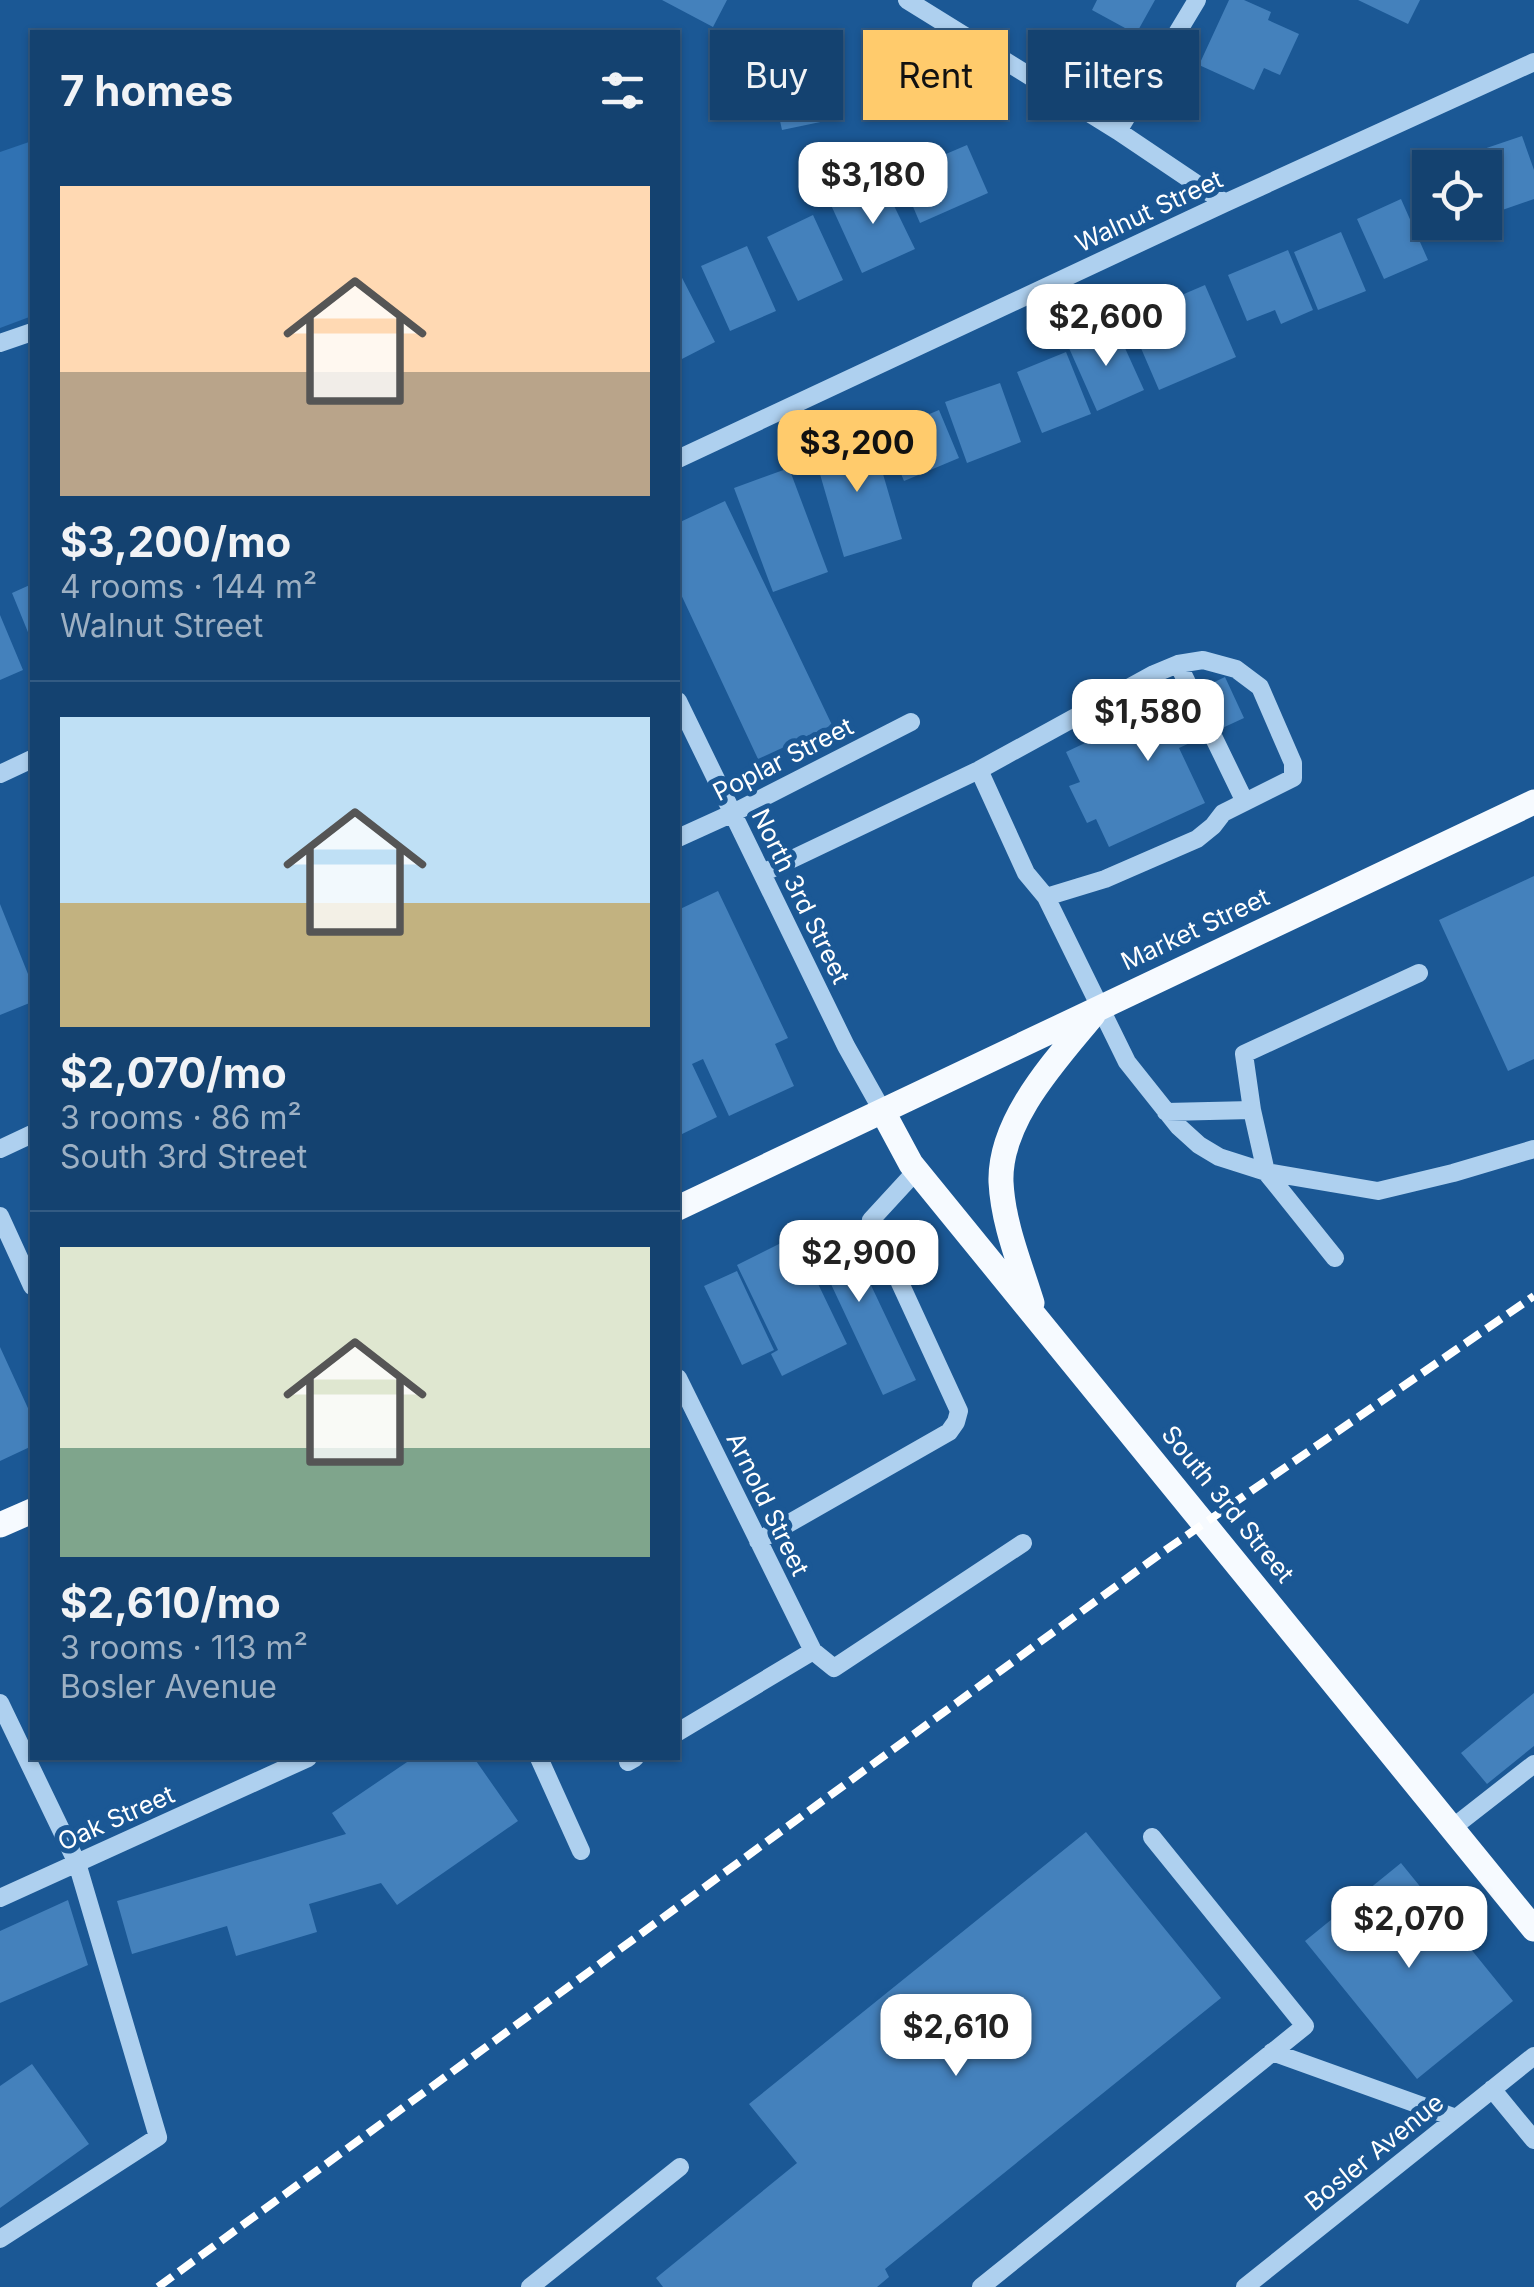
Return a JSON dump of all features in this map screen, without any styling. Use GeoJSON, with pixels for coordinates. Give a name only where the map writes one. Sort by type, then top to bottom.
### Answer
{"type":"FeatureCollection","features":[{"type":"Feature","properties":{"kind":"main road","name":"Market Street"},"geometry":{"type":"LineString","coordinates":[[680,1207],[1534,802]]}},
{"type":"Feature","properties":{"kind":"main road"},"geometry":{"type":"LineString","coordinates":[[1035,1316],[1007,1221],[1001,1180],[1005,1149],[1026,1101],[1100,1008]]}},
{"type":"Feature","properties":{"kind":"main road","name":"South 3rd Street"},"geometry":{"type":"LineString","coordinates":[[883,1112],[911,1164],[1534,1928]]}},
{"type":"Feature","properties":{"kind":"main road"},"geometry":{"type":"LineString","coordinates":[[0,1525],[30,1512]]}},
{"type":"Feature","properties":{"kind":"street"},"geometry":{"type":"LineString","coordinates":[[907,0],[1118,131],[1225,203]]}},
{"type":"Feature","properties":{"kind":"street"},"geometry":{"type":"LineString","coordinates":[[1118,131],[1197,0]]}},
{"type":"Feature","properties":{"kind":"street","name":"Walnut Street"},"geometry":{"type":"LineString","coordinates":[[680,458],[1534,62]]}},
{"type":"Feature","properties":{"kind":"street"},"geometry":{"type":"LineString","coordinates":[[0,344],[30,333]]}},
{"type":"Feature","properties":{"kind":"street"},"geometry":{"type":"LineString","coordinates":[[763,873],[979,770],[1178,664],[1203,660],[1236,669],[1260,687],[1293,763],[1293,778],[1223,812],[1197,839],[1106,879],[1046,897]]}},
{"type":"Feature","properties":{"kind":"street"},"geometry":{"type":"LineString","coordinates":[[1178,664],[1245,802]]}},
{"type":"Feature","properties":{"kind":"street","name":"North 3rd Street"},"geometry":{"type":"LineString","coordinates":[[680,705],[846,1046],[883,1112]]}},
{"type":"Feature","properties":{"kind":"street","name":"Poplar Street"},"geometry":{"type":"LineString","coordinates":[[680,837],[911,722]]}},
{"type":"Feature","properties":{"kind":"street"},"geometry":{"type":"LineString","coordinates":[[0,774],[30,760]]}},
{"type":"Feature","properties":{"kind":"street"},"geometry":{"type":"LineString","coordinates":[[979,770],[1026,873],[1046,897],[1127,1062],[1198,1145],[1219,1157],[1266,1172],[1378,1191],[1534,1148]]}},
{"type":"Feature","properties":{"kind":"street"},"geometry":{"type":"LineString","coordinates":[[1335,1258],[1266,1172],[1244,1054],[1419,973]]}},
{"type":"Feature","properties":{"kind":"street"},"geometry":{"type":"LineString","coordinates":[[1166,1112],[1252,1110]]}},
{"type":"Feature","properties":{"kind":"street"},"geometry":{"type":"LineString","coordinates":[[0,1148],[30,1135]]}},
{"type":"Feature","properties":{"kind":"street"},"geometry":{"type":"LineString","coordinates":[[758,1541],[949,1432],[956,1422],[959,1411],[871,1220],[917,1170]]}},
{"type":"Feature","properties":{"kind":"street"},"geometry":{"type":"LineString","coordinates":[[0,1216],[30,1282]]}},
{"type":"Feature","properties":{"kind":"street","name":"Arnold Street"},"geometry":{"type":"LineString","coordinates":[[680,1382],[813,1652]]}},
{"type":"Feature","properties":{"kind":"street"},"geometry":{"type":"LineString","coordinates":[[680,1731],[813,1652],[834,1668],[1022,1543]]}},
{"type":"Feature","properties":{"kind":"street"},"geometry":{"type":"LineString","coordinates":[[0,1702],[77,1863],[158,2137],[0,2238]]}},
{"type":"Feature","properties":{"kind":"street","name":"Oak Street"},"geometry":{"type":"LineString","coordinates":[[0,1898],[304,1760]]}},
{"type":"Feature","properties":{"kind":"street"},"geometry":{"type":"LineString","coordinates":[[540,1760],[581,1850]]}},
{"type":"Feature","properties":{"kind":"street"},"geometry":{"type":"LineString","coordinates":[[1456,1825],[1534,1764]]}},
{"type":"Feature","properties":{"kind":"street"},"geometry":{"type":"LineString","coordinates":[[981,2287],[1304,2026],[1152,1837]]}},
{"type":"Feature","properties":{"kind":"street"},"geometry":{"type":"LineString","coordinates":[[1272,2052],[1456,2118]]}},
{"type":"Feature","properties":{"kind":"street","name":"Bosler Avenue"},"geometry":{"type":"LineString","coordinates":[[1244,2287],[1534,2056]]}},
{"type":"Feature","properties":{"kind":"street"},"geometry":{"type":"LineString","coordinates":[[1492,2089],[1534,2140]]}},
{"type":"Feature","properties":{"kind":"street"},"geometry":{"type":"LineString","coordinates":[[530,2287],[680,2167]]}},
{"type":"Feature","properties":{"kind":"shaded area"},"geometry":{"type":"Polygon","coordinates":[[[30,142],[30,317],[0,328],[0,152],[30,142]]]}},
{"type":"Feature","properties":{"kind":"building"},"geometry":{"type":"Polygon","coordinates":[[[662,0],[727,0],[713,27],[662,0]]]}},
{"type":"Feature","properties":{"kind":"building"},"geometry":{"type":"Polygon","coordinates":[[[1097,0],[1155,0],[1138,30],[1129,30],[1092,10],[1097,0]]]}},
{"type":"Feature","properties":{"kind":"building"},"geometry":{"type":"Polygon","coordinates":[[[1229,0],[1244,0],[1271,12],[1268,20],[1299,34],[1280,75],[1264,68],[1254,90],[1199,65],[1229,0]]]}},
{"type":"Feature","properties":{"kind":"building"},"geometry":{"type":"Polygon","coordinates":[[[1358,0],[1420,0],[1408,24],[1358,0]]]}},
{"type":"Feature","properties":{"kind":"building"},"geometry":{"type":"Polygon","coordinates":[[[780,120],[830,120],[782,130],[780,120]]]}},
{"type":"Feature","properties":{"kind":"building"},"geometry":{"type":"Polygon","coordinates":[[[1522,136],[1534,170],[1534,199],[1502,210],[1502,150],[1481,150],[1522,136]]]}},
{"type":"Feature","properties":{"kind":"building"},"geometry":{"type":"Polygon","coordinates":[[[967,145],[988,193],[920,223],[899,174],[967,145]]]}},
{"type":"Feature","properties":{"kind":"building"},"geometry":{"type":"Polygon","coordinates":[[[882,181],[915,249],[862,273],[831,205],[882,181]]]}},
{"type":"Feature","properties":{"kind":"building"},"geometry":{"type":"Polygon","coordinates":[[[1401,199],[1412,224],[1412,240],[1419,240],[1428,260],[1384,279],[1357,219],[1401,199]]]}},
{"type":"Feature","properties":{"kind":"building"},"geometry":{"type":"Polygon","coordinates":[[[813,215],[843,280],[798,301],[767,237],[813,215]]]}},
{"type":"Feature","properties":{"kind":"building"},"geometry":{"type":"Polygon","coordinates":[[[1341,232],[1366,291],[1318,310],[1294,252],[1341,232]]]}},
{"type":"Feature","properties":{"kind":"building"},"geometry":{"type":"Polygon","coordinates":[[[747,246],[776,311],[730,331],[701,266],[747,246]]]}},
{"type":"Feature","properties":{"kind":"building"},"geometry":{"type":"Polygon","coordinates":[[[1288,250],[1313,310],[1281,324],[1275,310],[1247,321],[1228,275],[1288,250]]]}},
{"type":"Feature","properties":{"kind":"building"},"geometry":{"type":"Polygon","coordinates":[[[680,274],[715,342],[680,360],[680,274]]]}},
{"type":"Feature","properties":{"kind":"building"},"geometry":{"type":"Polygon","coordinates":[[[1205,285],[1236,357],[1159,390],[1128,318],[1205,285]]]}},
{"type":"Feature","properties":{"kind":"building"},"geometry":{"type":"Polygon","coordinates":[[[1115,326],[1144,390],[1097,411],[1069,348],[1115,326]]]}},
{"type":"Feature","properties":{"kind":"building"},"geometry":{"type":"Polygon","coordinates":[[[1066,352],[1091,414],[1042,433],[1017,372],[1066,352]]]}},
{"type":"Feature","properties":{"kind":"building"},"geometry":{"type":"Polygon","coordinates":[[[1000,383],[1021,442],[967,463],[945,402],[1000,383]]]}},
{"type":"Feature","properties":{"kind":"building"},"geometry":{"type":"Polygon","coordinates":[[[939,410],[959,458],[904,481],[884,433],[939,410]]]}},
{"type":"Feature","properties":{"kind":"building"},"geometry":{"type":"Polygon","coordinates":[[[871,433],[902,539],[844,557],[813,450],[871,433]]]}},
{"type":"Feature","properties":{"kind":"building"},"geometry":{"type":"Polygon","coordinates":[[[789,468],[828,572],[773,592],[734,488],[789,468]]]}},
{"type":"Feature","properties":{"kind":"building"},"geometry":{"type":"Polygon","coordinates":[[[725,501],[832,725],[758,759],[680,592],[680,522],[725,501]]]}},
{"type":"Feature","properties":{"kind":"building"},"geometry":{"type":"Polygon","coordinates":[[[30,585],[30,637],[12,593],[30,585]]]}},
{"type":"Feature","properties":{"kind":"building"},"geometry":{"type":"Polygon","coordinates":[[[0,615],[23,670],[0,680],[0,615]]]}},
{"type":"Feature","properties":{"kind":"building"},"geometry":{"type":"Polygon","coordinates":[[[1225,677],[1244,718],[1179,748],[1205,803],[1109,847],[1096,819],[1087,823],[1069,786],[1080,782],[1066,752],[1225,677]]]}},
{"type":"Feature","properties":{"kind":"building"},"geometry":{"type":"Polygon","coordinates":[[[1534,876],[1534,1059],[1508,1071],[1439,920],[1534,876]]]}},
{"type":"Feature","properties":{"kind":"building"},"geometry":{"type":"Polygon","coordinates":[[[718,891],[788,1038],[775,1044],[794,1086],[729,1116],[703,1059],[692,1064],[717,1117],[680,1135],[680,909],[718,891]]]}},
{"type":"Feature","properties":{"kind":"building"},"geometry":{"type":"Polygon","coordinates":[[[0,904],[30,979],[30,1003],[0,1015],[0,904]]]}},
{"type":"Feature","properties":{"kind":"building"},"geometry":{"type":"Polygon","coordinates":[[[840,1220],[916,1380],[883,1395],[830,1282],[821,1281],[801,1239],[840,1220]]]}},
{"type":"Feature","properties":{"kind":"building"},"geometry":{"type":"Polygon","coordinates":[[[795,1236],[847,1344],[782,1376],[771,1354],[778,1350],[737,1265],[795,1236]]]}},
{"type":"Feature","properties":{"kind":"building"},"geometry":{"type":"Polygon","coordinates":[[[737,1271],[774,1350],[742,1365],[704,1286],[737,1271]]]}},
{"type":"Feature","properties":{"kind":"building"},"geometry":{"type":"Polygon","coordinates":[[[0,1347],[30,1413],[30,1447],[0,1461],[0,1347]]]}},
{"type":"Feature","properties":{"kind":"building"},"geometry":{"type":"Polygon","coordinates":[[[1534,1693],[1534,1746],[1487,1784],[1461,1753],[1534,1693]]]}},
{"type":"Feature","properties":{"kind":"building"},"geometry":{"type":"Polygon","coordinates":[[[410,1760],[475,1760],[518,1821],[397,1905],[381,1883],[309,1904],[317,1932],[236,1956],[227,1926],[132,1954],[117,1901],[346,1834],[332,1813],[410,1760]]]}},
{"type":"Feature","properties":{"kind":"building"},"geometry":{"type":"Polygon","coordinates":[[[1086,1832],[1221,1998],[885,2269],[889,2277],[877,2287],[663,2287],[656,2278],[797,2163],[749,2104],[1086,1832]]]}},
{"type":"Feature","properties":{"kind":"building"},"geometry":{"type":"Polygon","coordinates":[[[1401,1863],[1513,2001],[1417,2079],[1305,1941],[1401,1863]]]}},
{"type":"Feature","properties":{"kind":"building"},"geometry":{"type":"Polygon","coordinates":[[[68,1900],[88,1965],[0,2003],[0,1931],[68,1900]]]}},
{"type":"Feature","properties":{"kind":"building"},"geometry":{"type":"Polygon","coordinates":[[[32,2064],[89,2144],[0,2208],[0,2086],[32,2064]]]}},
{"type":"Feature","properties":{"kind":"railway"},"geometry":{"type":"LineString","coordinates":[[158,2287],[1167,1549],[1534,1296]]}}]}
